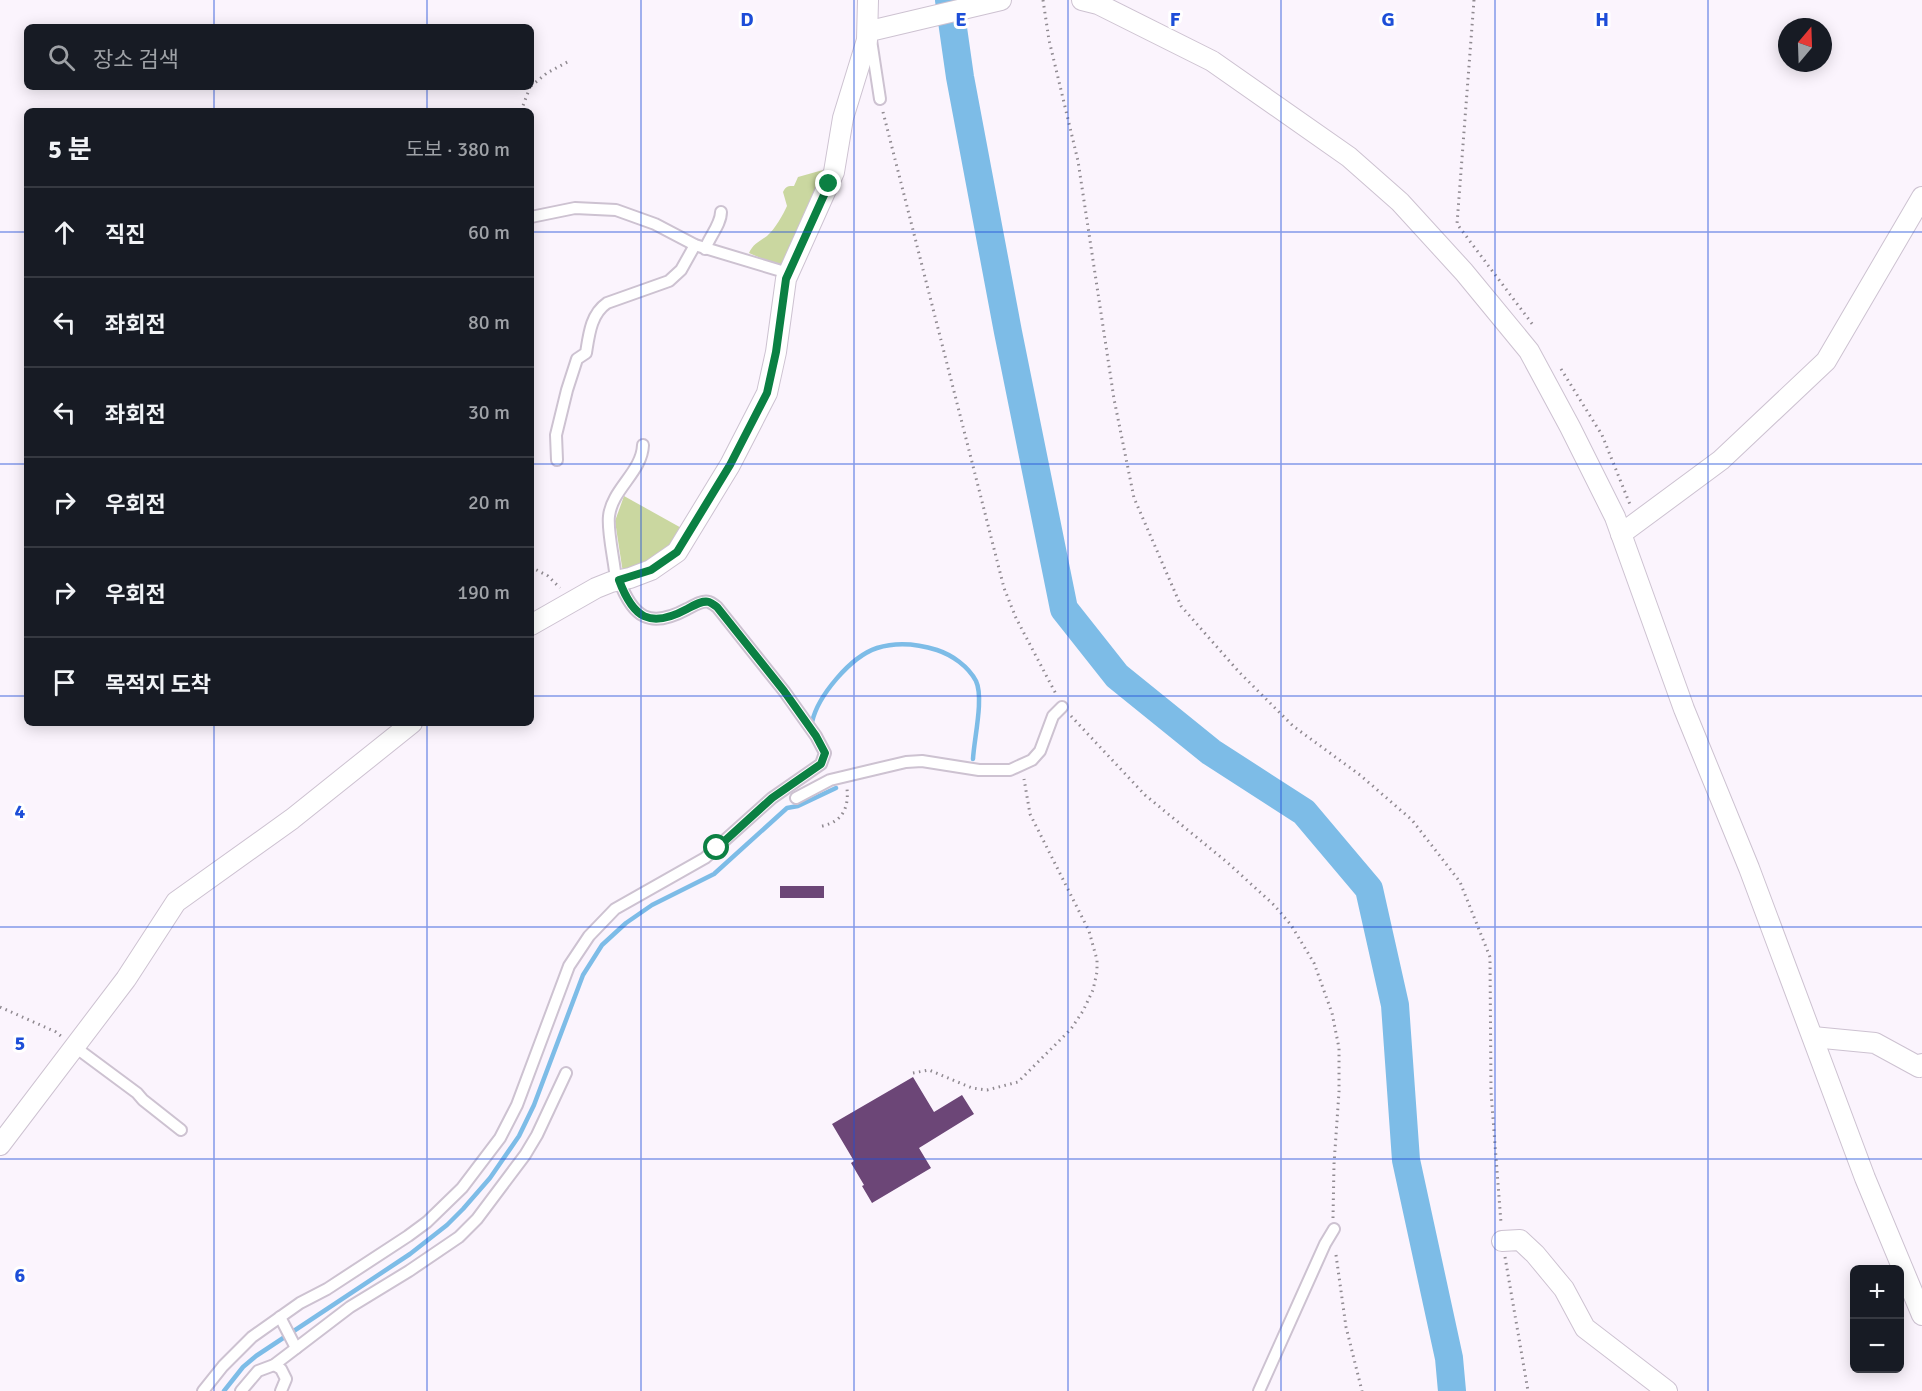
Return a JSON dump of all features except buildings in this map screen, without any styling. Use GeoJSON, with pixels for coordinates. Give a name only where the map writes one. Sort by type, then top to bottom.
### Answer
{"type":"FeatureCollection","features":[{"type":"Feature","properties":{"kind":"street"},"geometry":{"type":"LineString","coordinates":[[534,623],[596,588],[651,570],[677,552],[730,465],[769,386],[786,279],[834,172],[848,97],[863,55],[869,26],[868,0]]}},
{"type":"Feature","properties":{"kind":"street"},"geometry":{"type":"LineString","coordinates":[[869,26],[891,26],[1001,0]]}},
{"type":"Feature","properties":{"kind":"street"},"geometry":{"type":"LineString","coordinates":[[1082,0],[1098,4],[1212,60],[1349,158],[1400,202],[1464,272],[1529,351],[1615,516],[1684,709],[1749,868],[1865,1178],[1922,1316]]}},
{"type":"Feature","properties":{"kind":"street"},"geometry":{"type":"LineString","coordinates":[[1622,534],[1721,460],[1826,361],[1922,197]]}},
{"type":"Feature","properties":{"kind":"street"},"geometry":{"type":"LineString","coordinates":[[0,1145],[126,979],[176,902],[292,819],[408,726]]}},
{"type":"Feature","properties":{"kind":"street"},"geometry":{"type":"LineString","coordinates":[[1813,1037],[1875,1043],[1919,1067],[1922,1064]]}},
{"type":"Feature","properties":{"kind":"street"},"geometry":{"type":"LineString","coordinates":[[1502,1241],[1520,1240],[1535,1254],[1564,1289],[1585,1328],[1667,1391]]}},
{"type":"Feature","properties":{"kind":"lane"},"geometry":{"type":"LineString","coordinates":[[869,26],[880,99]]}},
{"type":"Feature","properties":{"kind":"lane"},"geometry":{"type":"LineString","coordinates":[[534,216],[575,208],[616,210],[655,224],[700,247],[788,273]]}},
{"type":"Feature","properties":{"kind":"lane"},"geometry":{"type":"LineString","coordinates":[[557,460],[556,435],[567,390],[577,359],[586,352],[592,324],[599,308],[669,281],[712,232],[721,220],[721,212]]}},
{"type":"Feature","properties":{"kind":"lane"},"geometry":{"type":"LineString","coordinates":[[203,1391],[237,1351],[280,1317],[408,1236],[427,1222],[462,1188],[500,1138],[517,1105],[569,966],[589,936],[615,909],[705,858],[772,798],[824,760],[825,753],[816,736],[784,691],[717,607],[708,602],[700,603],[673,617],[654,620],[645,617],[635,609],[624,595],[617,581],[609,515],[621,488],[642,456],[643,445]]}},
{"type":"Feature","properties":{"kind":"lane"},"geometry":{"type":"LineString","coordinates":[[796,798],[830,780],[906,762],[922,761],[995,771],[1010,770],[1032,760],[1040,751],[1053,716],[1062,707]]}},
{"type":"Feature","properties":{"kind":"lane"},"geometry":{"type":"LineString","coordinates":[[75,1047],[182,1130]]}},
{"type":"Feature","properties":{"kind":"lane"},"geometry":{"type":"LineString","coordinates":[[241,1391],[258,1371],[274,1365],[350,1307],[459,1237],[477,1219],[511,1175],[537,1135],[566,1072]]}},
{"type":"Feature","properties":{"kind":"lane"},"geometry":{"type":"LineString","coordinates":[[1259,1391],[1324,1244],[1334,1229]]}},
{"type":"Feature","properties":{"kind":"lane"},"geometry":{"type":"LineString","coordinates":[[280,1317],[296,1348]]}},
{"type":"Feature","properties":{"kind":"lane"},"geometry":{"type":"LineString","coordinates":[[274,1365],[281,1370],[286,1379],[281,1391]]}},
{"type":"Feature","properties":{"kind":"path"},"geometry":{"type":"LineString","coordinates":[[1043,0],[1049,40],[1078,161],[1114,399],[1134,498],[1181,606],[1239,672],[1293,726],[1360,775],[1412,820],[1460,882],[1490,957],[1492,1114],[1502,1241],[1528,1391]]}},
{"type":"Feature","properties":{"kind":"path"},"geometry":{"type":"LineString","coordinates":[[1474,0],[1456,224],[1537,332]]}},
{"type":"Feature","properties":{"kind":"path"},"geometry":{"type":"LineString","coordinates":[[534,84],[547,73],[571,60]]}},
{"type":"Feature","properties":{"kind":"path"},"geometry":{"type":"LineString","coordinates":[[522,108],[530,90]]}},
{"type":"Feature","properties":{"kind":"path"},"geometry":{"type":"LineString","coordinates":[[880,99],[1001,580],[1016,618],[1062,707],[1145,795],[1228,863],[1274,905],[1291,925],[1314,963],[1332,1013],[1339,1048],[1334,1229],[1341,1302],[1362,1391]]}},
{"type":"Feature","properties":{"kind":"path"},"geometry":{"type":"LineString","coordinates":[[1561,369],[1602,435],[1638,522]]}},
{"type":"Feature","properties":{"kind":"path"},"geometry":{"type":"LineString","coordinates":[[534,569],[555,583],[569,603]]}},
{"type":"Feature","properties":{"kind":"path"},"geometry":{"type":"LineString","coordinates":[[913,1073],[929,1070],[972,1088],[987,1090],[1018,1082],[1071,1029],[1093,990],[1097,972],[1089,931],[1030,814],[1022,765]]}},
{"type":"Feature","properties":{"kind":"path"},"geometry":{"type":"LineString","coordinates":[[822,826],[831,824],[843,814],[848,798],[843,778]]}},
{"type":"Feature","properties":{"kind":"path"},"geometry":{"type":"LineString","coordinates":[[1,1007],[56,1032],[75,1047]]}},
{"type":"Feature","properties":{"kind":"green space"},"geometry":{"type":"Polygon","coordinates":[[[830,168],[781,267],[749,253],[770,233],[781,218],[787,206],[783,192],[785,189],[794,186],[798,177],[830,168]]]}},
{"type":"Feature","properties":{"kind":"green space"},"geometry":{"type":"Polygon","coordinates":[[[624,496],[685,530],[660,559],[623,573],[615,521],[624,496]]]}},
{"type":"Feature","properties":{"kind":"waterway"},"geometry":{"type":"LineString","coordinates":[[949,0],[960,77],[1008,332],[1064,609],[1117,676],[1211,752],[1304,812],[1369,889],[1395,1005],[1406,1160],[1449,1358],[1452,1391]]}},
{"type":"Feature","properties":{"kind":"waterway"},"geometry":{"type":"LineString","coordinates":[[812,722],[828,690],[846,669],[867,653],[892,645],[907,644],[930,648],[954,658],[969,671],[976,681],[979,708],[973,759]]}},
{"type":"Feature","properties":{"kind":"waterway"},"geometry":{"type":"LineString","coordinates":[[224,1391],[243,1367],[256,1356],[410,1254],[447,1225],[490,1178],[519,1136],[534,1105],[583,975],[602,945],[626,923],[652,905],[714,874],[787,808],[798,806],[836,788]]}},
{"type":"Feature","properties":{"kind":"route"},"geometry":{"type":"LineString","coordinates":[[717,848],[772,798],[821,764],[825,753],[816,736],[784,691],[717,607],[708,602],[700,603],[673,617],[654,620],[645,617],[635,609],[624,595],[619,580],[651,570],[677,552],[730,465],[767,393],[776,352],[786,279],[829,184]]}}]}
